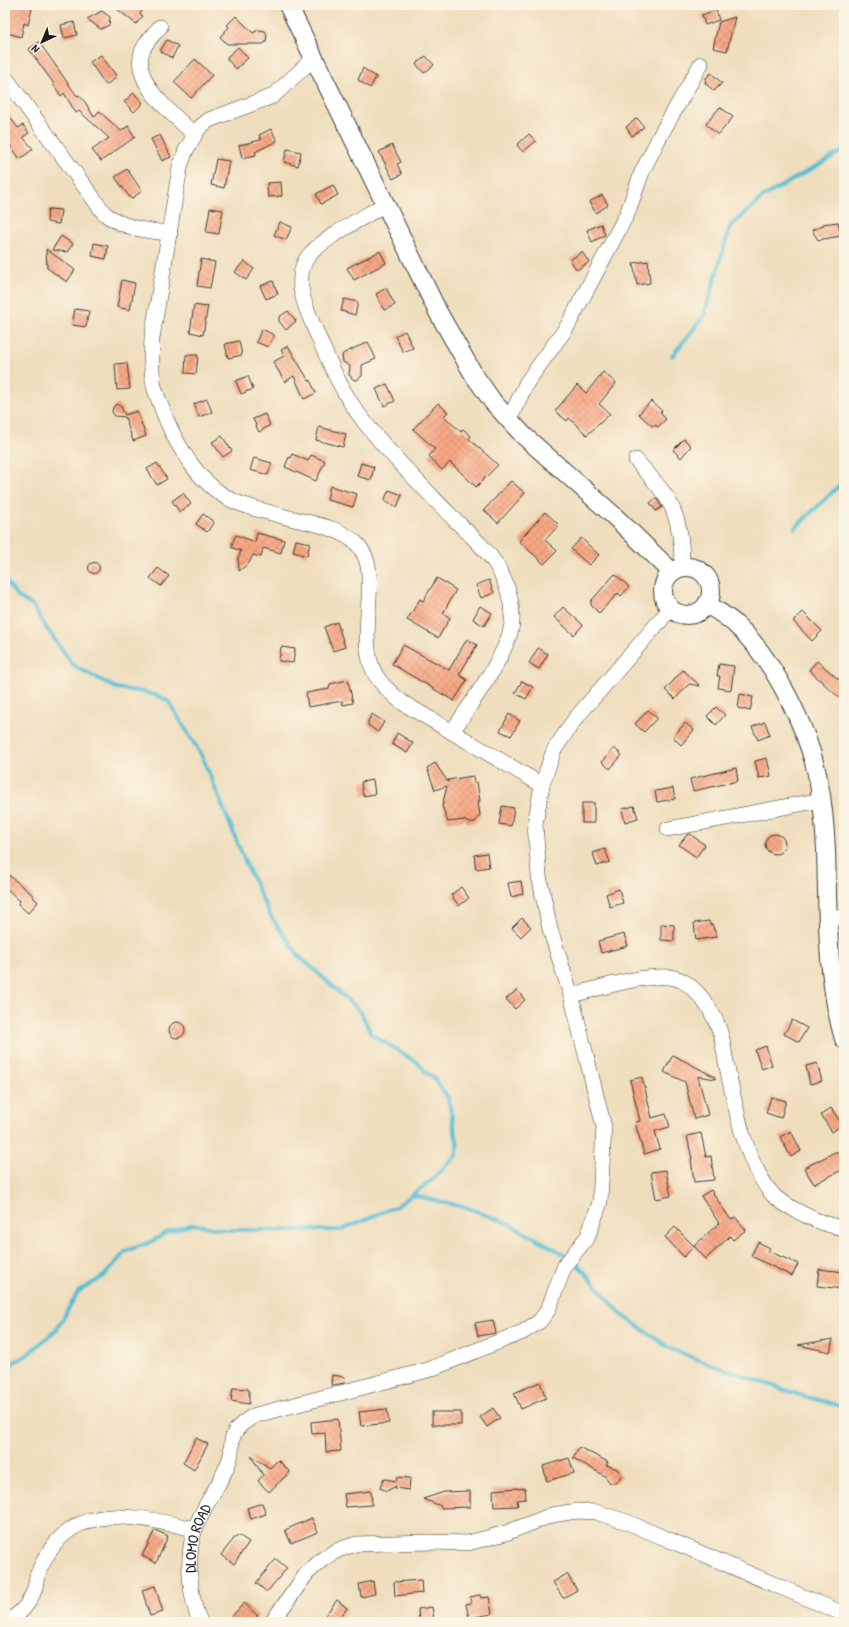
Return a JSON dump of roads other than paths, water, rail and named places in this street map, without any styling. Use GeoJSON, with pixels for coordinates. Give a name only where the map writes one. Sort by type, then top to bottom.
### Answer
{"type":"FeatureCollection","features":[{"type":"Feature","properties":{"kind":"street"},"geometry":{"type":"LineString","coordinates":[[288,5],[439,314],[466,362],[493,402],[509,420],[613,515],[677,570]]}},
{"type":"Feature","properties":{"kind":"street"},"geometry":{"type":"LineString","coordinates":[[160,27],[142,51],[140,66],[141,72],[150,90],[194,134]]}},
{"type":"Feature","properties":{"kind":"street"},"geometry":{"type":"LineString","coordinates":[[314,58],[273,96],[209,120],[194,134],[186,150],[180,167],[152,338],[151,366],[154,388],[168,423],[183,453],[198,473],[219,492],[242,504],[321,525],[347,536],[357,544],[366,555],[369,572],[366,628],[367,648],[378,679],[390,693],[403,703],[542,785]]}},
{"type":"Feature","properties":{"kind":"street"},"geometry":{"type":"LineString","coordinates":[[509,420],[527,382],[561,338],[567,327],[627,214],[642,172],[661,134],[701,64]]}},
{"type":"Feature","properties":{"kind":"street"},"geometry":{"type":"LineString","coordinates":[[5,77],[104,213],[110,218],[135,228],[170,233]]}},
{"type":"Feature","properties":{"kind":"street"},"geometry":{"type":"LineString","coordinates":[[385,204],[316,247],[307,258],[301,272],[300,287],[305,306],[342,389],[382,443],[496,564],[509,594],[512,622],[510,633],[504,648],[489,676],[452,732]]}},
{"type":"Feature","properties":{"kind":"street"},"geometry":{"type":"LineString","coordinates":[[636,460],[667,498],[676,517],[682,544],[677,570]]}},
{"type":"Feature","properties":{"kind":"street"},"geometry":{"type":"LineString","coordinates":[[690,567],[698,569],[709,581],[711,588],[707,604],[695,613],[687,615],[680,614],[671,608],[664,597],[664,582],[677,570],[690,567]]}},
{"type":"Feature","properties":{"kind":"street"},"geometry":{"type":"LineString","coordinates":[[707,604],[734,624],[756,647],[778,678],[797,716],[810,749],[819,784],[826,849],[836,918],[830,972],[833,996],[844,1039]]}},
{"type":"Feature","properties":{"kind":"street"},"geometry":{"type":"LineString","coordinates":[[671,608],[575,719],[554,750],[542,785],[535,824],[539,876],[550,929],[571,995],[652,976],[676,978],[697,991],[712,1013],[720,1030],[742,1131],[752,1160],[762,1179],[774,1196],[788,1206],[810,1218],[844,1228]]}},
{"type":"Feature","properties":{"kind":"street"},"geometry":{"type":"LineString","coordinates":[[668,829],[821,800]]}},
{"type":"Feature","properties":{"kind":"street","name":"DLOMO ROAD"},"geometry":{"type":"LineString","coordinates":[[200,1622],[191,1591],[190,1564],[195,1529],[230,1461],[232,1438],[246,1420],[256,1415],[428,1370],[523,1332],[540,1321],[548,1310],[565,1266],[588,1236],[600,1202],[604,1127],[571,995]]}},
{"type":"Feature","properties":{"kind":"street"},"geometry":{"type":"LineString","coordinates":[[272,1622],[307,1573],[324,1558],[338,1550],[356,1544],[468,1543],[506,1533],[552,1515],[577,1511],[596,1512],[627,1522],[844,1614]]}},
{"type":"Feature","properties":{"kind":"street"},"geometry":{"type":"LineString","coordinates":[[6,1622],[20,1613],[27,1605],[48,1552],[59,1538],[79,1523],[108,1517],[142,1518],[195,1529]]}},
{"type":"Feature","properties":{"kind":"waterway"},"geometry":{"type":"LineString","coordinates":[[672,356],[704,316],[730,227],[763,197],[844,150]]}},
{"type":"Feature","properties":{"kind":"waterway"},"geometry":{"type":"LineString","coordinates":[[795,528],[844,481]]}},
{"type":"Feature","properties":{"kind":"waterway"},"geometry":{"type":"LineString","coordinates":[[5,580],[17,596],[33,606],[45,626],[73,665],[116,688],[144,692],[161,697],[169,702],[202,756],[249,871],[271,917],[299,956],[361,1012],[371,1034],[418,1063],[434,1078],[448,1098],[458,1146],[456,1155],[432,1180],[397,1206],[341,1230],[225,1230],[193,1224],[167,1232],[151,1242],[126,1251],[104,1276],[78,1292],[57,1329],[26,1356],[12,1363],[5,1386]]}},
{"type":"Feature","properties":{"kind":"waterway"},"geometry":{"type":"LineString","coordinates":[[412,1195],[468,1208],[509,1224],[568,1256]]}},
{"type":"Feature","properties":{"kind":"waterway"},"geometry":{"type":"LineString","coordinates":[[574,1260],[621,1314],[669,1348],[709,1364],[800,1395],[844,1407]]}}]}
